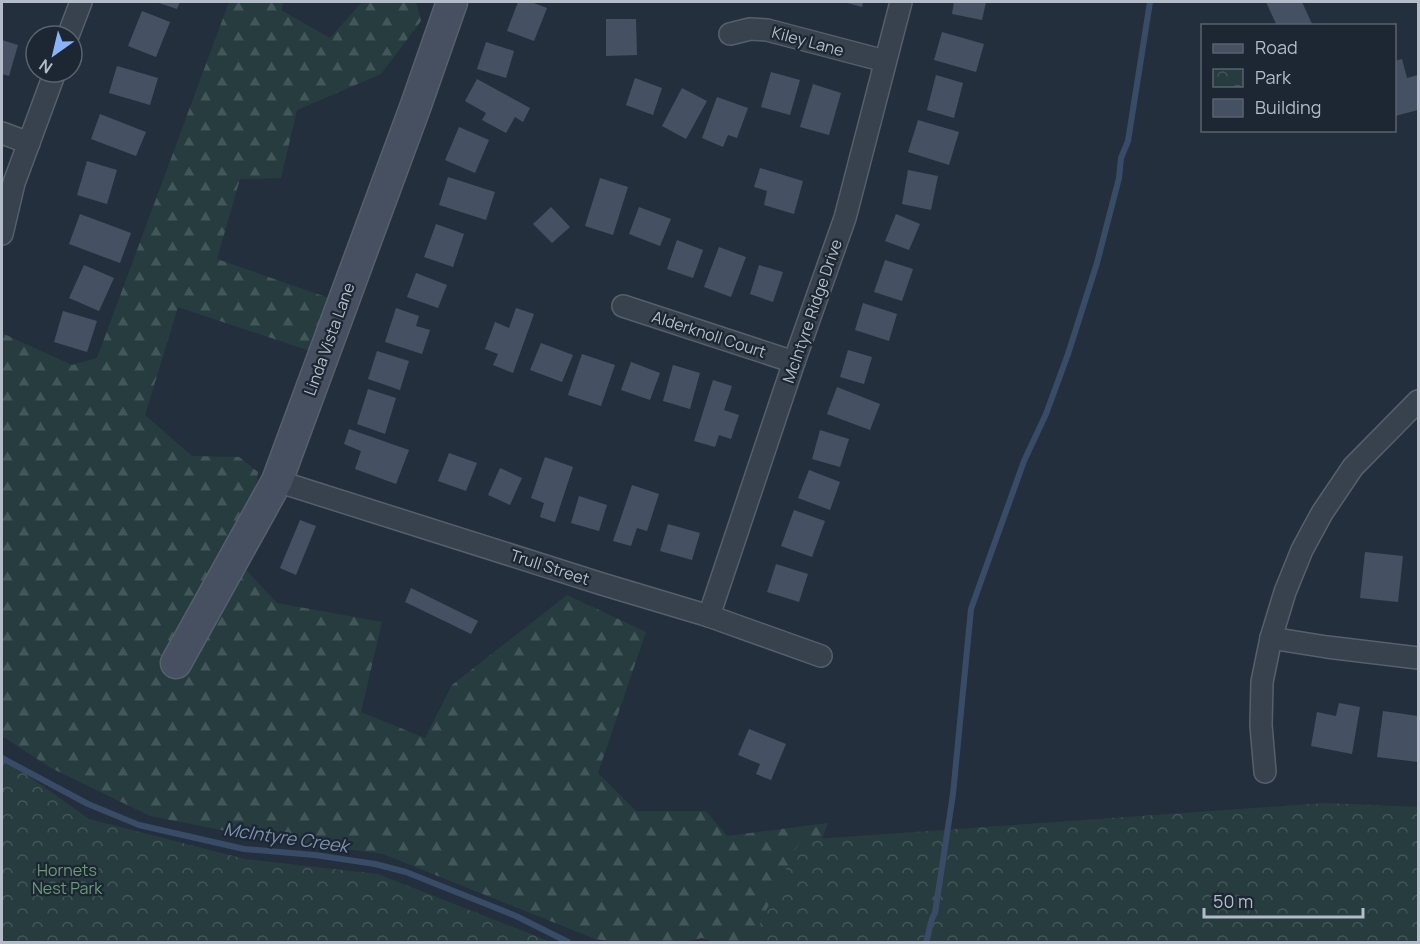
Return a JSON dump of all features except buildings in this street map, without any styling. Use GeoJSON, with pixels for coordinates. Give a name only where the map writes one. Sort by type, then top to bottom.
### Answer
{"type":"FeatureCollection","features":[{"type":"Feature","properties":{"kind":"street"},"geometry":{"type":"LineString","coordinates":[[73,24],[81,2]]}},
{"type":"Feature","properties":{"kind":"street","name":"Linda Vista Lane"},"geometry":{"type":"LineString","coordinates":[[176,663],[277,481],[452,2]]}},
{"type":"Feature","properties":{"kind":"street","name":"McIntyre Ridge Drive"},"geometry":{"type":"LineString","coordinates":[[709,616],[845,218],[901,2]]}},
{"type":"Feature","properties":{"kind":"street","name":"Kiley Lane"},"geometry":{"type":"LineString","coordinates":[[730,34],[750,29],[767,30],[885,61]]}},
{"type":"Feature","properties":{"kind":"street"},"geometry":{"type":"LineString","coordinates":[[2,234],[14,183],[51,84]]}},
{"type":"Feature","properties":{"kind":"street"},"geometry":{"type":"LineString","coordinates":[[2,134],[29,143]]}},
{"type":"Feature","properties":{"kind":"street","name":"Alderknoll Court"},"geometry":{"type":"LineString","coordinates":[[623,306],[794,362]]}},
{"type":"Feature","properties":{"kind":"street"},"geometry":{"type":"LineString","coordinates":[[1265,772],[1261,725],[1262,682],[1271,638],[1302,550],[1322,513],[1353,467],[1419,401]]}},
{"type":"Feature","properties":{"kind":"street","name":"Trull Street"},"geometry":{"type":"LineString","coordinates":[[277,481],[709,616],[821,656]]}},
{"type":"Feature","properties":{"kind":"street"},"geometry":{"type":"LineString","coordinates":[[1271,638],[1419,658]]}},
{"type":"Feature","properties":{"kind":"green space"},"geometry":{"type":"Polygon","coordinates":[[[229,2],[284,2],[281,10],[330,38],[362,2],[416,2],[421,21],[381,74],[297,110],[281,178],[240,179],[217,259],[329,298],[310,351],[178,307],[145,415],[192,456],[239,457],[258,472],[246,570],[277,603],[382,622],[361,712],[425,738],[452,685],[567,595],[646,632],[598,773],[636,811],[706,811],[727,836],[828,823],[812,867],[779,942],[714,942],[702,938],[683,942],[616,942],[595,939],[383,854],[268,839],[150,816],[51,768],[2,736],[2,335],[72,365],[97,358],[229,2]]]}},
{"type":"Feature","properties":{"kind":"green space","name":"Hornets Nest Park"},"geometry":{"type":"Polygon","coordinates":[[[2,757],[89,819],[245,859],[378,874],[551,942],[2,942],[2,757]]]}},
{"type":"Feature","properties":{"kind":"green space"},"geometry":{"type":"Polygon","coordinates":[[[1325,803],[1418,807],[1418,942],[751,942],[800,840],[1325,803]]]}},
{"type":"Feature","properties":{"kind":"waterway"},"geometry":{"type":"LineString","coordinates":[[926,942],[935,913],[953,794],[971,609],[1024,461],[1046,414],[1068,354],[1097,263],[1119,178],[1121,158],[1128,141],[1150,2]]}},
{"type":"Feature","properties":{"kind":"waterway","name":"McIntyre Creek"},"geometry":{"type":"LineString","coordinates":[[2,758],[88,804],[139,825],[244,849],[315,855],[375,864],[406,872],[516,916],[568,942]]}}]}
